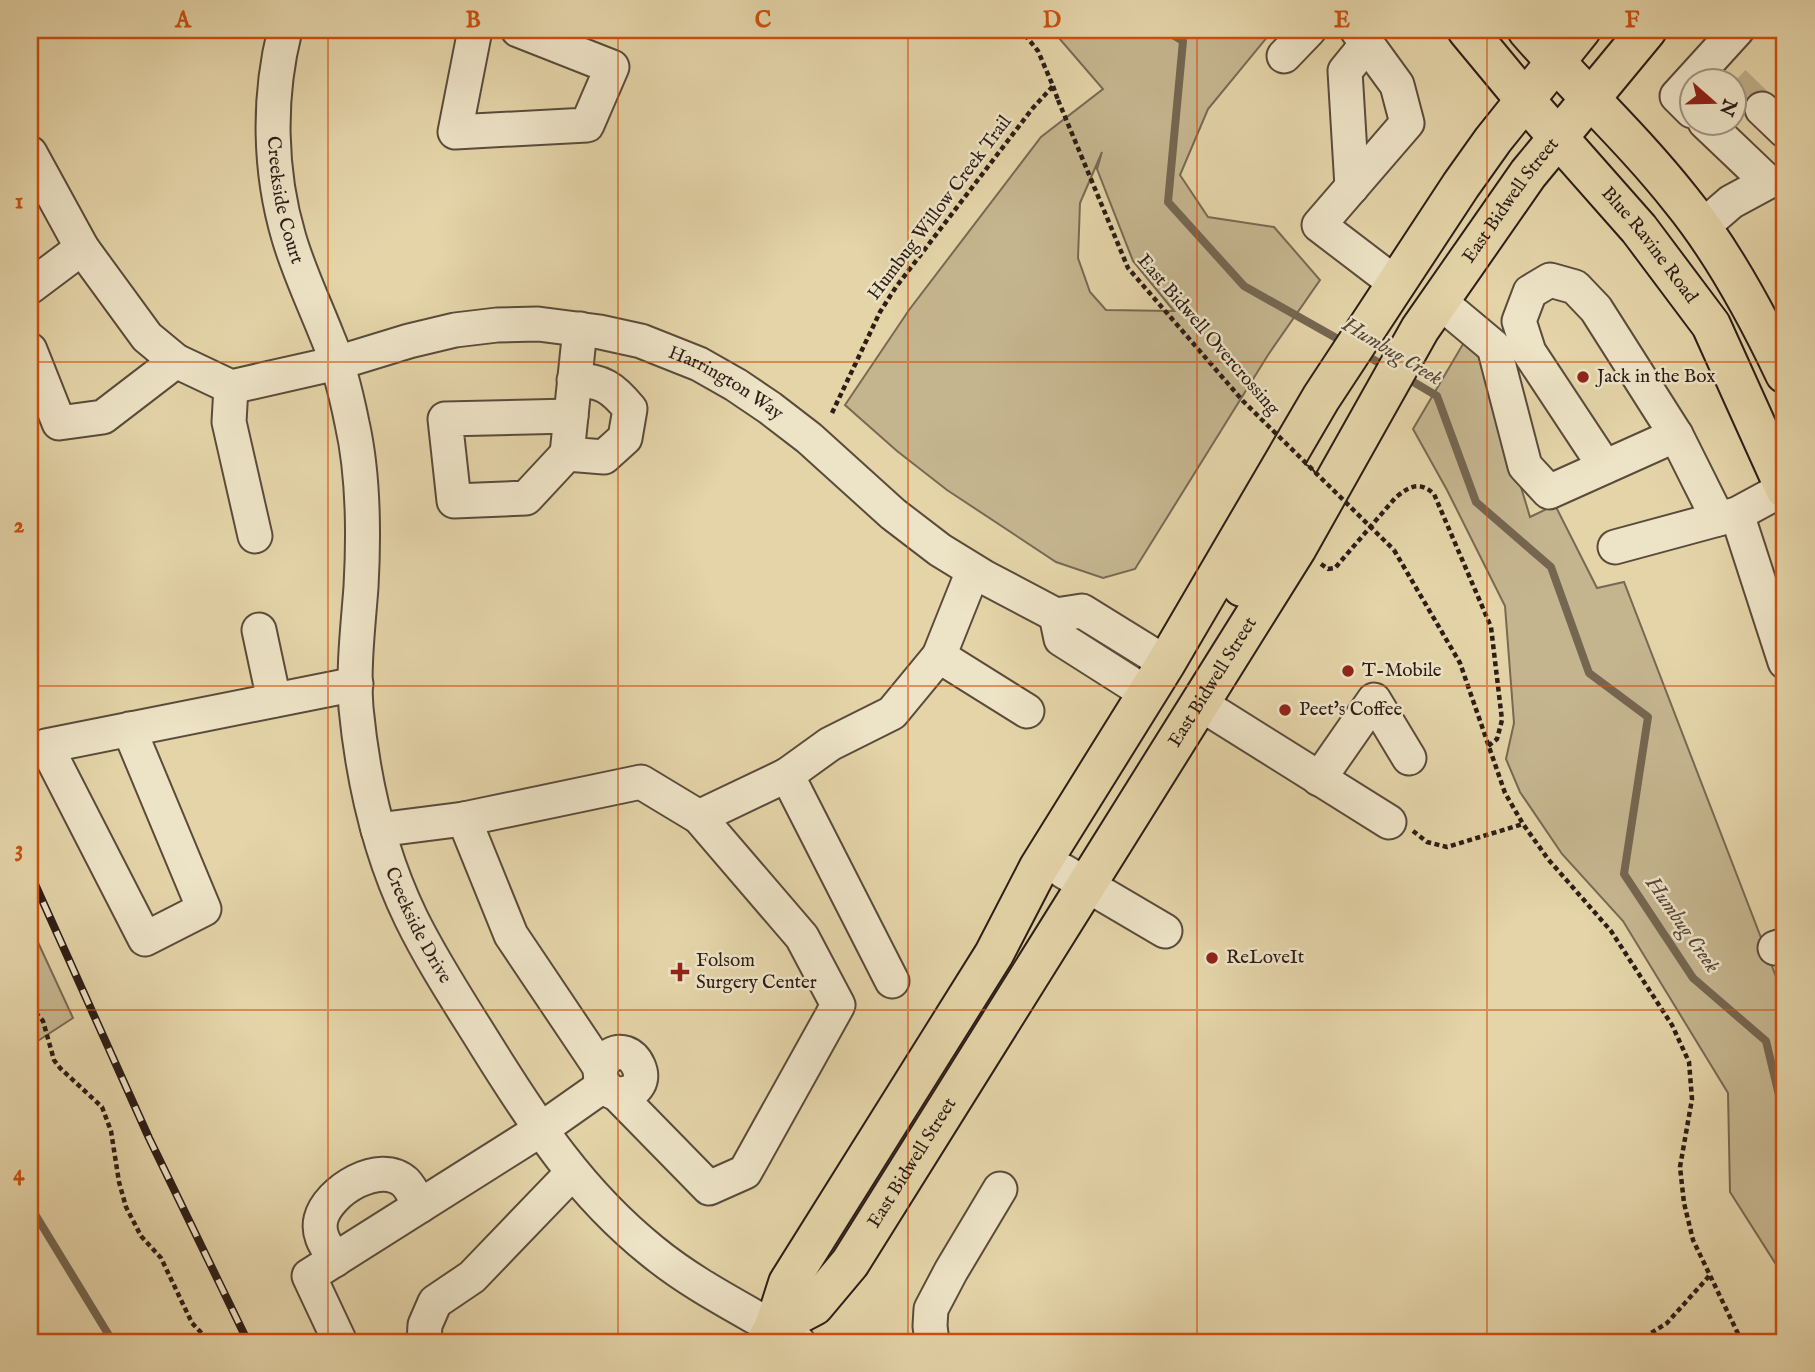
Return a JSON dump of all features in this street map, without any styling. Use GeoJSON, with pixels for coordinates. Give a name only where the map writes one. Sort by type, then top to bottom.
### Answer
{"type":"FeatureCollection","features":[{"type":"Feature","properties":{"kind":"main road","name":"Blue Ravine Road"},"geometry":{"type":"LineString","coordinates":[[1467,30],[1639,229],[1711,325],[1785,488]]}},
{"type":"Feature","properties":{"kind":"main road"},"geometry":{"type":"LineString","coordinates":[[1527,30],[1682,201],[1728,269],[1769,339],[1785,374]]}},
{"type":"Feature","properties":{"kind":"main road"},"geometry":{"type":"LineString","coordinates":[[779,1337],[788,1283],[994,954],[1039,867],[1156,678],[1328,387],[1461,185],[1581,30]]}},
{"type":"Feature","properties":{"kind":"main road","name":"East Bidwell Street"},"geometry":{"type":"LineString","coordinates":[[779,1337],[814,1306],[850,1262],[1046,951],[1056,884],[1075,878],[1199,703],[1297,548],[1360,432],[1429,315],[1528,174],[1647,30]]}},
{"type":"Feature","properties":{"kind":"main road"},"geometry":{"type":"LineString","coordinates":[[1199,703],[1190,691],[1189,678],[1201,653],[1289,509],[1310,452],[1328,387]]}},
{"type":"Feature","properties":{"kind":"main road"},"geometry":{"type":"LineString","coordinates":[[1075,878],[1154,724],[1158,712],[1156,678]]}},
{"type":"Feature","properties":{"kind":"street","name":"Creekside Court"},"geometry":{"type":"LineString","coordinates":[[285,30],[279,52],[273,114],[279,197],[293,251],[337,363]]}},
{"type":"Feature","properties":{"kind":"street"},"geometry":{"type":"LineString","coordinates":[[475,30],[455,132],[587,125],[612,67],[518,30]]}},
{"type":"Feature","properties":{"kind":"street"},"geometry":{"type":"LineString","coordinates":[[1284,56],[1309,30]]}},
{"type":"Feature","properties":{"kind":"street"},"geometry":{"type":"LineString","coordinates":[[1719,66],[1737,30]]}},
{"type":"Feature","properties":{"kind":"street"},"geometry":{"type":"LineString","coordinates":[[1352,187],[1345,71],[1362,37],[1397,85],[1407,123],[1352,187],[1319,225],[1391,289]]}},
{"type":"Feature","properties":{"kind":"street"},"geometry":{"type":"LineString","coordinates":[[1700,228],[1731,202],[1776,172],[1725,136]]}},
{"type":"Feature","properties":{"kind":"street"},"geometry":{"type":"LineString","coordinates":[[30,153],[82,248],[147,337],[176,361],[231,387],[229,422],[255,536]]}},
{"type":"Feature","properties":{"kind":"street"},"geometry":{"type":"LineString","coordinates":[[30,286],[82,248]]}},
{"type":"Feature","properties":{"kind":"street"},"geometry":{"type":"LineString","coordinates":[[1605,467],[1529,352],[1518,321],[1530,292],[1550,280],[1575,287],[1596,309],[1727,517],[1785,662]]}},
{"type":"Feature","properties":{"kind":"street"},"geometry":{"type":"LineString","coordinates":[[1429,315],[1494,347],[1525,466],[1549,492],[1676,435]]}},
{"type":"Feature","properties":{"kind":"street","name":"Harrington Way"},"geometry":{"type":"LineString","coordinates":[[231,387],[337,363],[455,330],[497,325],[538,324],[641,341],[681,355],[736,385],[809,438],[893,514],[973,571],[1056,615],[1082,611],[1156,678]]}},
{"type":"Feature","properties":{"kind":"street"},"geometry":{"type":"LineString","coordinates":[[571,416],[445,419],[454,500],[526,498],[567,454],[575,380],[580,329]]}},
{"type":"Feature","properties":{"kind":"street"},"geometry":{"type":"LineString","coordinates":[[30,350],[59,423],[103,417],[176,361]]}},
{"type":"Feature","properties":{"kind":"street","name":"Creekside Drive"},"geometry":{"type":"LineString","coordinates":[[337,363],[353,426],[361,485],[363,525],[356,684],[363,762],[370,802],[404,903],[427,949],[540,1130],[572,1172],[608,1212],[653,1251],[712,1294],[779,1337]]}},
{"type":"Feature","properties":{"kind":"street"},"geometry":{"type":"LineString","coordinates":[[567,454],[604,457],[625,438],[630,410],[619,395],[596,380],[575,380]]}},
{"type":"Feature","properties":{"kind":"street"},"geometry":{"type":"LineString","coordinates":[[1615,547],[1727,517],[1785,488]]}},
{"type":"Feature","properties":{"kind":"street"},"geometry":{"type":"LineString","coordinates":[[699,817],[787,775],[830,744],[892,713],[939,656],[973,571]]}},
{"type":"Feature","properties":{"kind":"street"},"geometry":{"type":"LineString","coordinates":[[259,630],[274,701]]}},
{"type":"Feature","properties":{"kind":"street"},"geometry":{"type":"LineString","coordinates":[[939,656],[1027,711]]}},
{"type":"Feature","properties":{"kind":"street"},"geometry":{"type":"LineString","coordinates":[[129,730],[204,909],[145,939],[46,746],[356,684]]}},
{"type":"Feature","properties":{"kind":"street"},"geometry":{"type":"LineString","coordinates":[[1319,779],[1374,700],[1409,758]]}},
{"type":"Feature","properties":{"kind":"street"},"geometry":{"type":"LineString","coordinates":[[1199,703],[1389,822]]}},
{"type":"Feature","properties":{"kind":"street"},"geometry":{"type":"LineString","coordinates":[[787,775],[892,981]]}},
{"type":"Feature","properties":{"kind":"street"},"geometry":{"type":"LineString","coordinates":[[379,830],[464,819],[641,782],[699,817],[802,937],[838,1005],[745,1172],[709,1188],[607,1082],[511,935],[464,819]]}},
{"type":"Feature","properties":{"kind":"street"},"geometry":{"type":"LineString","coordinates":[[1075,878],[1165,931]]}},
{"type":"Feature","properties":{"kind":"street"},"geometry":{"type":"LineString","coordinates":[[340,1342],[309,1276],[540,1130],[607,1082]]}},
{"type":"Feature","properties":{"kind":"street"},"geometry":{"type":"LineString","coordinates":[[424,1342],[425,1325],[435,1302],[472,1277],[572,1172]]}},
{"type":"Feature","properties":{"kind":"street"},"geometry":{"type":"LineString","coordinates":[[335,1259],[322,1239],[321,1221],[327,1206],[362,1178],[384,1173],[405,1182],[420,1206]]}},
{"type":"Feature","properties":{"kind":"street"},"geometry":{"type":"LineString","coordinates":[[932,1342],[931,1309],[1000,1189]]}},
{"type":"Feature","properties":{"kind":"path"},"geometry":{"type":"LineString","coordinates":[[1021,30],[1038,51],[1053,86]]}},
{"type":"Feature","properties":{"kind":"path","name":"East Bidwell Overcrossing"},"geometry":{"type":"LineString","coordinates":[[1053,86],[1128,268],[1243,401],[1394,550],[1460,663],[1505,793],[1523,824],[1548,859],[1611,931],[1672,1025],[1689,1062],[1692,1099],[1680,1167],[1682,1191],[1693,1240],[1742,1342]]}},
{"type":"Feature","properties":{"kind":"path","name":"Humbug Willow Creek Trail"},"geometry":{"type":"LineString","coordinates":[[832,413],[880,312],[896,287],[1032,109],[1053,86]]}},
{"type":"Feature","properties":{"kind":"path"},"geometry":{"type":"LineString","coordinates":[[1297,548],[1328,569],[1335,568],[1396,497],[1417,485],[1434,494],[1491,626],[1502,720],[1497,739],[1488,747]]}},
{"type":"Feature","properties":{"kind":"path"},"geometry":{"type":"LineString","coordinates":[[1389,822],[1407,827],[1427,842],[1447,846],[1523,824]]}},
{"type":"Feature","properties":{"kind":"path"},"geometry":{"type":"LineString","coordinates":[[30,1006],[43,1021],[54,1060],[60,1069],[102,1107],[111,1131],[126,1207],[141,1236],[161,1258],[192,1323],[210,1342]]}},
{"type":"Feature","properties":{"kind":"path"},"geometry":{"type":"LineString","coordinates":[[1637,1342],[1667,1323],[1710,1275]]}},
{"type":"Feature","properties":{"kind":"shaded area"},"geometry":{"type":"Polygon","coordinates":[[[1052,30],[1273,30],[1208,109],[1180,175],[1208,217],[1274,227],[1320,280],[1268,355],[1135,569],[1103,578],[1056,562],[947,490],[845,405],[909,310],[1041,137],[1103,89],[1052,30]],[[1102,152],[1080,203],[1078,258],[1090,292],[1106,310],[1174,311],[1133,261],[1097,169],[1102,152]]]}},
{"type":"Feature","properties":{"kind":"shaded area"},"geometry":{"type":"Polygon","coordinates":[[[1463,344],[1481,354],[1530,517],[1555,505],[1597,588],[1624,582],[1785,1000],[1785,1283],[1784,1277],[1730,1192],[1728,1093],[1623,921],[1562,854],[1520,792],[1506,759],[1514,723],[1505,606],[1413,429],[1463,344]]]}},
{"type":"Feature","properties":{"kind":"shaded area"},"geometry":{"type":"Polygon","coordinates":[[[30,925],[73,1018],[30,1046],[30,925]]]}},
{"type":"Feature","properties":{"kind":"waterway","name":"Humbug Creek"},"geometry":{"type":"LineString","coordinates":[[1165,30],[1183,41],[1168,202],[1244,286],[1345,343]]}},
{"type":"Feature","properties":{"kind":"waterway","name":"Humbug Creek"},"geometry":{"type":"LineString","coordinates":[[1362,353],[1388,368]]}},
{"type":"Feature","properties":{"kind":"waterway","name":"Humbug Creek"},"geometry":{"type":"LineString","coordinates":[[1405,377],[1437,396],[1476,502],[1551,567],[1589,673],[1648,717],[1624,874],[1693,978],[1766,1041],[1785,1120]]}},
{"type":"Feature","properties":{"kind":"waterway"},"geometry":{"type":"LineString","coordinates":[[30,1206],[113,1342]]}},
{"type":"Feature","properties":{"kind":"tunnel"},"geometry":{"type":"LineString","coordinates":[[1748,96],[1762,109]]}},
{"type":"Feature","properties":{"kind":"railway"},"geometry":{"type":"LineString","coordinates":[[30,873],[149,1138],[248,1342]]}},
{"type":"Feature","properties":{"kind":"place","name":"Jack in the Box"},"geometry":{"type":"Point","coordinates":[1583,377]}},
{"type":"Feature","properties":{"kind":"place","name":"T-Mobile"},"geometry":{"type":"Point","coordinates":[1348,671]}},
{"type":"Feature","properties":{"kind":"place","name":"Peet's Coffee"},"geometry":{"type":"Point","coordinates":[1285,710]}},
{"type":"Feature","properties":{"kind":"place","name":"ReLoveIt"},"geometry":{"type":"Point","coordinates":[1212,958]}},
{"type":"Feature","properties":{"kind":"place","name":"Folsom Surgery Center"},"geometry":{"type":"Point","coordinates":[680,972]}}]}
